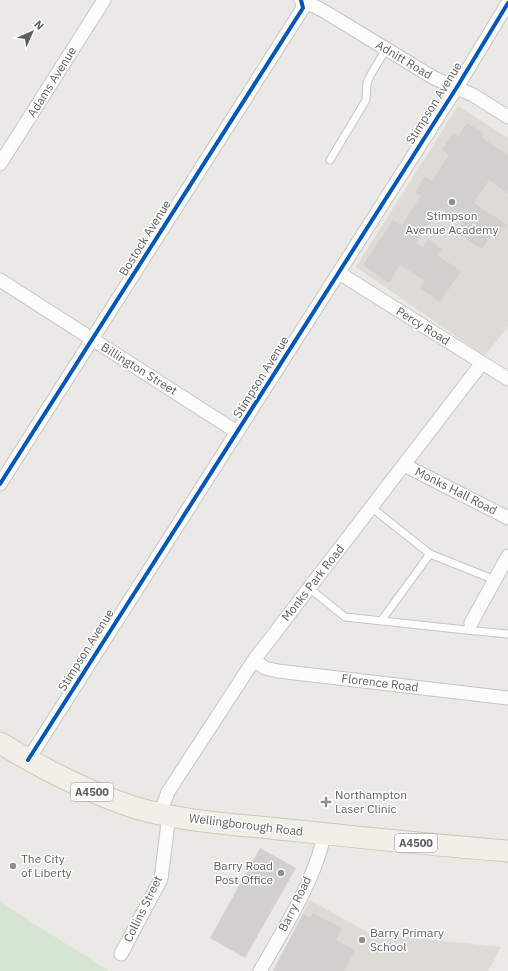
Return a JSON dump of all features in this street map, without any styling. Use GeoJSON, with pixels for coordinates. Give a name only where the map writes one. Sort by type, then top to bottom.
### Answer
{"type":"FeatureCollection","features":[{"type":"Feature","properties":{"kind":"main road","name":"Wellingborough Road"},"geometry":{"type":"LineString","coordinates":[[0,743],[28,760],[95,793],[133,807],[164,814],[324,834],[508,851]]}},
{"type":"Feature","properties":{"kind":"street","name":"Adams Avenue"},"geometry":{"type":"LineString","coordinates":[[0,164],[104,0]]}},
{"type":"Feature","properties":{"kind":"street","name":"Adnitt Road"},"geometry":{"type":"LineString","coordinates":[[302,1],[322,10],[434,78],[457,87],[508,118]]}},
{"type":"Feature","properties":{"kind":"street","name":"Bostock Avenue"},"geometry":{"type":"LineString","coordinates":[[0,484],[303,8],[302,1]]}},
{"type":"Feature","properties":{"kind":"street","name":"Stimpson Avenue"},"geometry":{"type":"LineString","coordinates":[[28,760],[457,87],[504,18],[508,3]]}},
{"type":"Feature","properties":{"kind":"street","name":"Percy Road"},"geometry":{"type":"LineString","coordinates":[[338,273],[508,379]]}},
{"type":"Feature","properties":{"kind":"street","name":"Billington Street"},"geometry":{"type":"LineString","coordinates":[[0,280],[237,432]]}},
{"type":"Feature","properties":{"kind":"street","name":"Monks Park Road"},"geometry":{"type":"LineString","coordinates":[[164,814],[168,792],[254,660],[482,363]]}},
{"type":"Feature","properties":{"kind":"street","name":"Monks Hall Road"},"geometry":{"type":"LineString","coordinates":[[404,465],[508,518]]}},
{"type":"Feature","properties":{"kind":"street"},"geometry":{"type":"LineString","coordinates":[[469,627],[508,556]]}},
{"type":"Feature","properties":{"kind":"street","name":"Florence Road"},"geometry":{"type":"LineString","coordinates":[[254,660],[265,668],[278,671],[508,698]]}},
{"type":"Feature","properties":{"kind":"street","name":"Collins Street"},"geometry":{"type":"LineString","coordinates":[[121,954],[161,879],[164,814]]}},
{"type":"Feature","properties":{"kind":"street","name":"Barry Road"},"geometry":{"type":"LineString","coordinates":[[260,971],[295,907],[322,848],[324,834]]}},
{"type":"Feature","properties":{"kind":"lane"},"geometry":{"type":"LineString","coordinates":[[330,160],[366,100],[367,83],[386,49]]}},
{"type":"Feature","properties":{"kind":"lane"},"geometry":{"type":"LineString","coordinates":[[372,507],[430,554],[495,580]]}},
{"type":"Feature","properties":{"kind":"lane"},"geometry":{"type":"LineString","coordinates":[[381,621],[430,554]]}},
{"type":"Feature","properties":{"kind":"lane"},"geometry":{"type":"LineString","coordinates":[[309,588],[345,617],[469,627],[508,634]]}},
{"type":"Feature","properties":{"kind":"shaded area","name":"Stimpson Avenue Academy"},"geometry":{"type":"Polygon","coordinates":[[[458,106],[508,138],[508,326],[485,356],[356,267],[458,106]]]}},
{"type":"Feature","properties":{"kind":"shaded area","name":"Barry Primary School"},"geometry":{"type":"Polygon","coordinates":[[[310,900],[369,933],[501,947],[488,971],[273,971],[310,900]]]}},
{"type":"Feature","properties":{"kind":"green space"},"geometry":{"type":"Polygon","coordinates":[[[0,902],[109,971],[0,971],[0,902]]]}},
{"type":"Feature","properties":{"kind":"building"},"geometry":{"type":"Polygon","coordinates":[[[467,123],[484,134],[482,138],[508,155],[508,193],[489,180],[474,203],[506,224],[496,239],[491,235],[482,249],[456,232],[462,222],[440,208],[416,243],[423,247],[428,239],[442,249],[438,256],[461,271],[440,302],[420,288],[425,281],[400,265],[389,283],[363,265],[393,220],[401,226],[421,195],[415,192],[425,176],[432,181],[449,155],[442,150],[453,133],[458,136],[467,123]]]}},
{"type":"Feature","properties":{"kind":"building"},"geometry":{"type":"Polygon","coordinates":[[[260,848],[296,868],[245,958],[210,938],[260,848]]]}},
{"type":"Feature","properties":{"kind":"building"},"geometry":{"type":"Polygon","coordinates":[[[313,913],[342,928],[336,940],[355,950],[344,971],[273,971],[303,914],[310,918],[313,913]]]}},
{"type":"Feature","properties":{"kind":"cycle path"},"geometry":{"type":"LineString","coordinates":[[0,484],[303,8],[301,0]]}},
{"type":"Feature","properties":{"kind":"cycle path"},"geometry":{"type":"LineString","coordinates":[[28,760],[457,87],[508,3]]}},
{"type":"Feature","properties":{"kind":"place","name":"Stimpson Avenue Academy"},"geometry":{"type":"Point","coordinates":[452,202]}},
{"type":"Feature","properties":{"kind":"place","name":"Northampton Laser Clinic"},"geometry":{"type":"Point","coordinates":[326,802]}},
{"type":"Feature","properties":{"kind":"place","name":"The City of Liberty"},"geometry":{"type":"Point","coordinates":[13,866]}},
{"type":"Feature","properties":{"kind":"place","name":"Barry Road Post Office"},"geometry":{"type":"Point","coordinates":[281,873]}},
{"type":"Feature","properties":{"kind":"place","name":"Barry Primary School"},"geometry":{"type":"Point","coordinates":[362,940]}}]}
